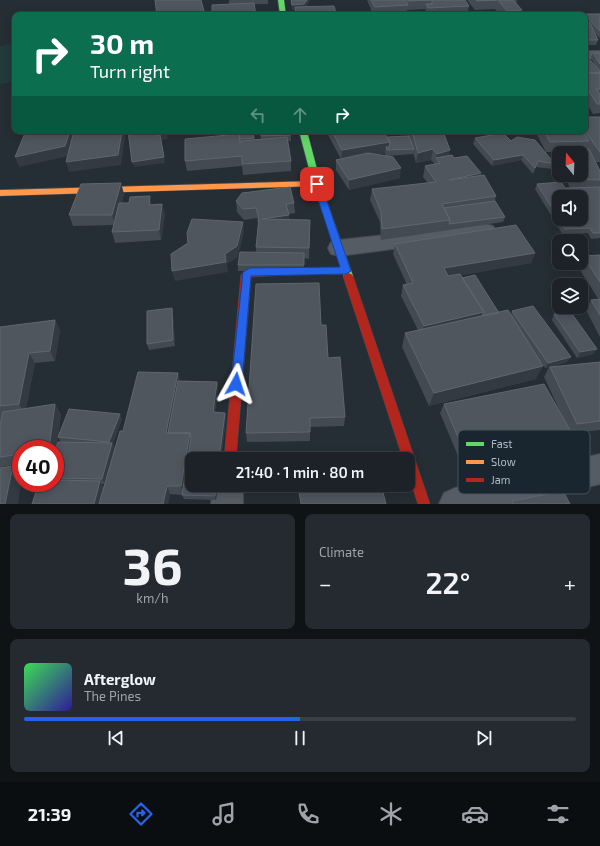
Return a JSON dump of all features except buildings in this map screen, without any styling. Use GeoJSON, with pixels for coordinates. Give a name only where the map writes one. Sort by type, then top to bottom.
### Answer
{"type":"FeatureCollection","features":[{"type":"Feature","properties":{"kind":"street"},"geometry":{"type":"LineString","coordinates":[[281,0],[283,12]]}},
{"type":"Feature","properties":{"kind":"street"},"geometry":{"type":"LineString","coordinates":[[588,55],[600,55]]}},
{"type":"Feature","properties":{"kind":"street"},"geometry":{"type":"LineString","coordinates":[[304,134],[317,184],[424,504]]}},
{"type":"Feature","properties":{"kind":"street"},"geometry":{"type":"LineString","coordinates":[[1,195],[317,184]]}},
{"type":"Feature","properties":{"kind":"street"},"geometry":{"type":"LineString","coordinates":[[339,248],[491,231]]}},
{"type":"Feature","properties":{"kind":"street"},"geometry":{"type":"LineString","coordinates":[[231,452],[246,275],[250,272],[346,271]]}},
{"type":"Feature","properties":{"kind":"street"},"geometry":{"type":"LineString","coordinates":[[590,471],[600,469]]}},
{"type":"Feature","properties":{"kind":"street"},"geometry":{"type":"LineString","coordinates":[[227,504],[228,492]]}},
{"type":"Feature","properties":{"kind":"street"},"geometry":{"type":"LineString","coordinates":[[455,504],[496,494]]}},
{"type":"Feature","properties":{"kind":"green space"},"geometry":{"type":"Polygon","coordinates":[[[12,44],[12,82],[0,84],[0,46],[12,44]]]}},
{"type":"Feature","properties":{"kind":"traffic: fast"},"geometry":{"type":"LineString","coordinates":[[281,0],[283,12]]}},
{"type":"Feature","properties":{"kind":"traffic: fast"},"geometry":{"type":"LineString","coordinates":[[304,134],[317,184],[348,276]]}},
{"type":"Feature","properties":{"kind":"traffic: fast"},"geometry":{"type":"LineString","coordinates":[[285,272],[346,271]]}},
{"type":"Feature","properties":{"kind":"traffic: slow"},"geometry":{"type":"LineString","coordinates":[[0,193],[317,184]]}},
{"type":"Feature","properties":{"kind":"traffic: jam"},"geometry":{"type":"LineString","coordinates":[[231,452],[246,275],[250,272],[285,272]]}},
{"type":"Feature","properties":{"kind":"traffic: jam"},"geometry":{"type":"LineString","coordinates":[[348,276],[424,504]]}},
{"type":"Feature","properties":{"kind":"route"},"geometry":{"type":"LineString","coordinates":[[236,384],[246,275],[250,272],[346,271],[317,184]]}}]}
